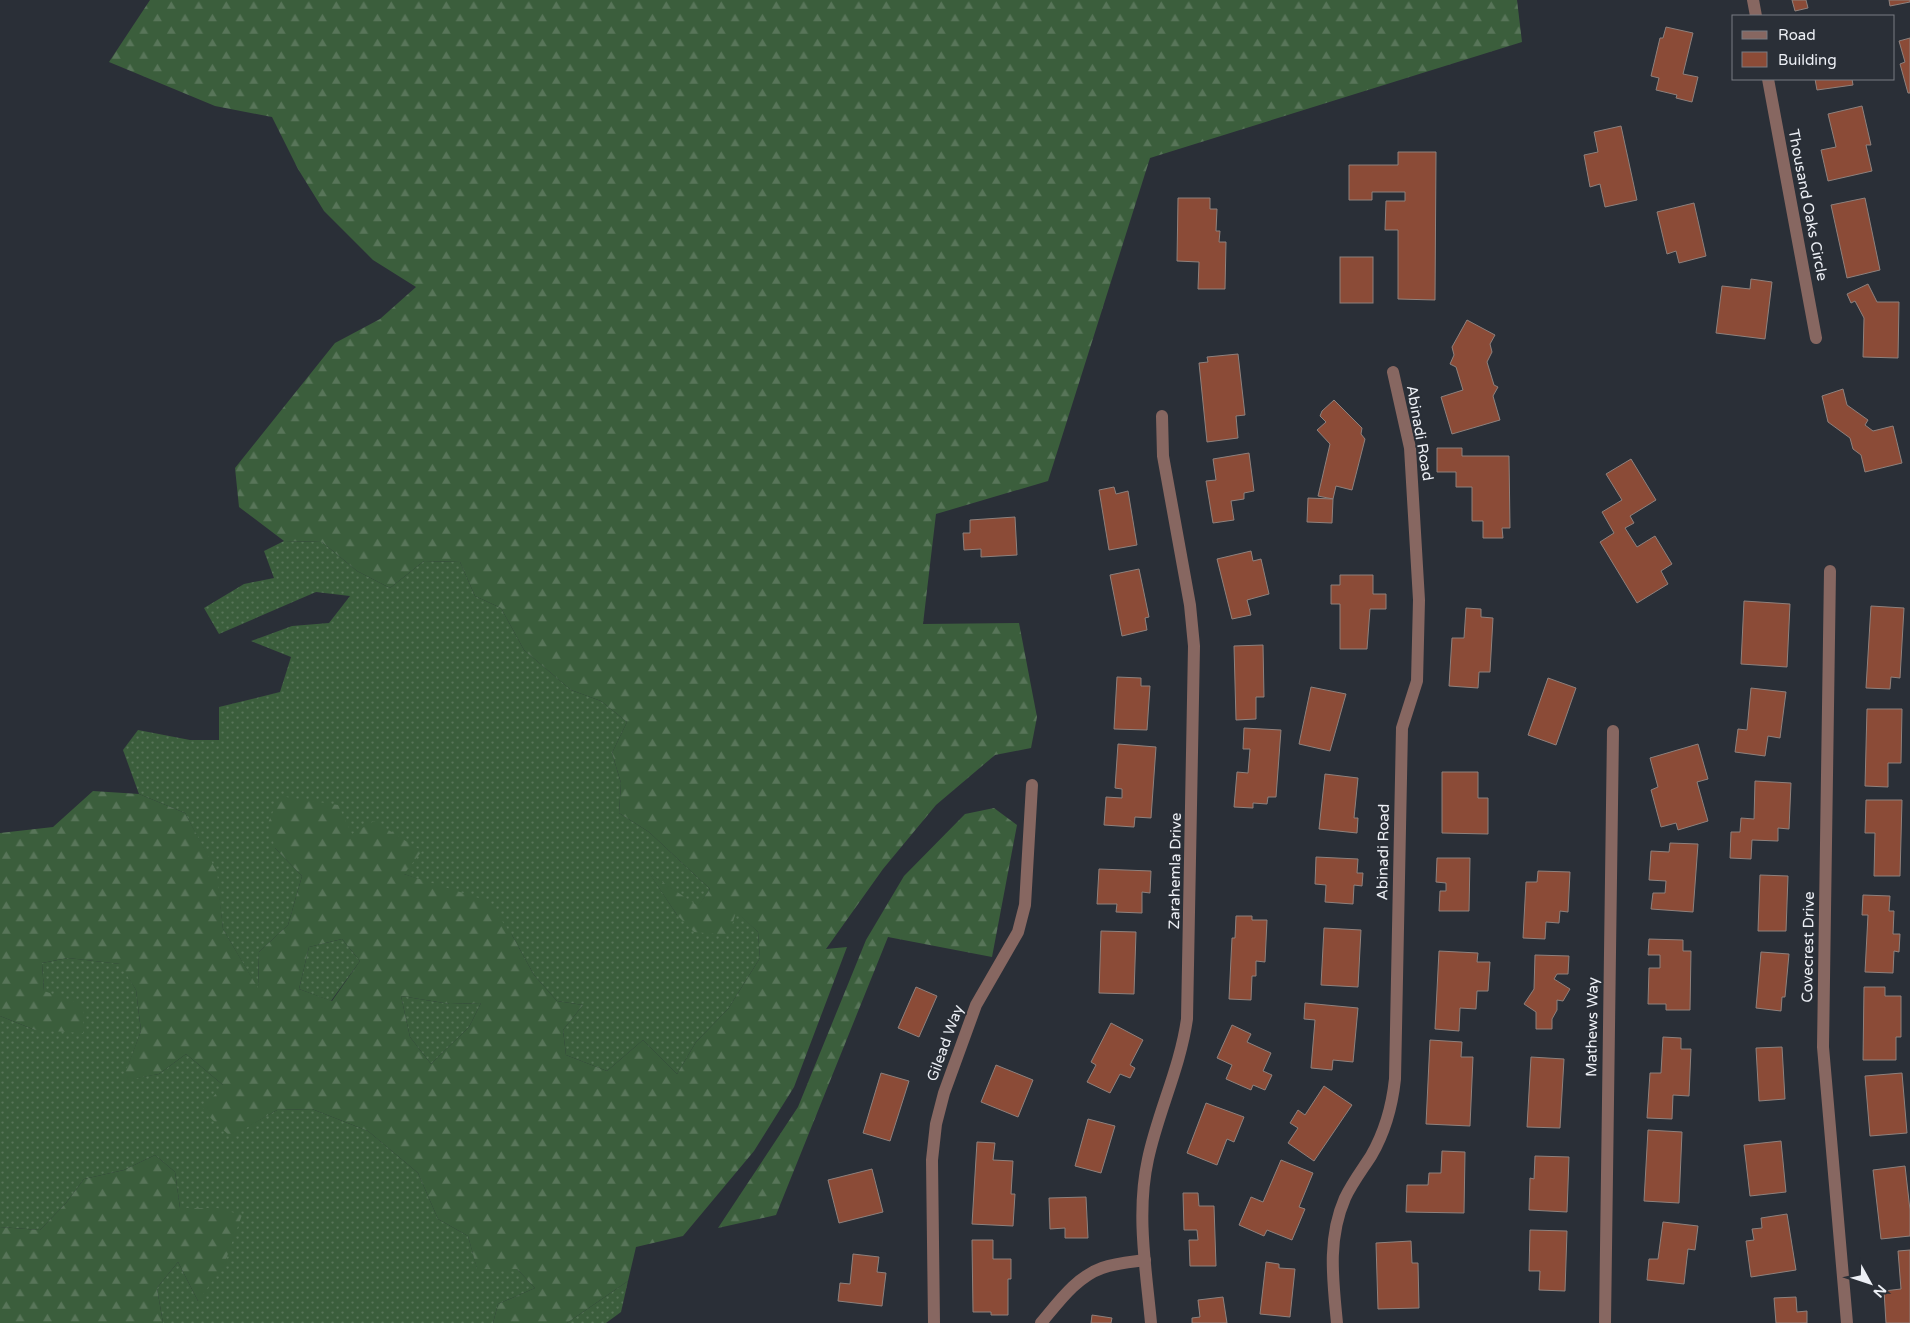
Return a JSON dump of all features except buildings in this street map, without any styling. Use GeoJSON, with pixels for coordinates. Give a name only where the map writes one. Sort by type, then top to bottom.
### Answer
{"type":"FeatureCollection","features":[{"type":"Feature","properties":{"kind":"street"},"geometry":{"type":"LineString","coordinates":[[1753,0],[1756,15]]}},
{"type":"Feature","properties":{"kind":"street","name":"Thousand Oaks Circle"},"geometry":{"type":"LineString","coordinates":[[1768,80],[1816,338]]}},
{"type":"Feature","properties":{"kind":"street","name":"Abinadi Road"},"geometry":{"type":"LineString","coordinates":[[1338,1323],[1332,1262],[1335,1230],[1344,1199],[1384,1128],[1390,1112],[1395,1079],[1402,728],[1417,681],[1420,600],[1410,448],[1393,372]]}},
{"type":"Feature","properties":{"kind":"street","name":"Zarahemla Drive"},"geometry":{"type":"LineString","coordinates":[[1151,1323],[1142,1208],[1144,1184],[1154,1136],[1184,1037],[1189,981],[1194,646],[1190,605],[1163,456],[1162,416]]}},
{"type":"Feature","properties":{"kind":"street","name":"Covecrest Drive"},"geometry":{"type":"LineString","coordinates":[[1830,571],[1823,1047],[1846,1323]]}},
{"type":"Feature","properties":{"kind":"street","name":"Mathews Way"},"geometry":{"type":"LineString","coordinates":[[1605,1323],[1613,731]]}},
{"type":"Feature","properties":{"kind":"street","name":"Gilead Way"},"geometry":{"type":"LineString","coordinates":[[934,1323],[932,1160],[936,1124],[944,1093],[976,1005],[1021,924],[1025,905],[1032,785]]}},
{"type":"Feature","properties":{"kind":"street"},"geometry":{"type":"LineString","coordinates":[[1041,1323],[1069,1291],[1094,1271],[1145,1260]]}},
{"type":"Feature","properties":{"kind":"green space"},"geometry":{"type":"Polygon","coordinates":[[[150,0],[1517,0],[1522,42],[1150,158],[1048,481],[936,514],[923,624],[1019,623],[1037,717],[1031,748],[995,755],[936,805],[883,869],[826,949],[847,947],[794,1087],[754,1151],[683,1236],[636,1247],[628,1281],[567,1323],[493,1323],[498,1304],[535,1288],[517,1269],[477,1269],[468,1236],[438,1219],[418,1173],[368,1131],[312,1109],[277,1110],[231,1137],[202,1110],[223,1085],[186,1054],[159,1074],[122,1081],[141,1031],[136,990],[120,964],[68,958],[42,963],[44,991],[84,1005],[83,1033],[35,1030],[0,1016],[0,833],[53,827],[93,791],[139,794],[185,813],[217,872],[223,929],[258,988],[259,952],[288,925],[302,876],[275,848],[268,823],[280,796],[338,805],[352,834],[374,821],[422,851],[404,874],[488,901],[512,935],[534,975],[557,1001],[583,1005],[563,1030],[566,1055],[607,1071],[643,1040],[677,1074],[696,1042],[728,1009],[760,958],[758,932],[736,912],[729,935],[694,932],[677,915],[649,873],[698,906],[710,889],[649,832],[619,813],[621,783],[612,753],[627,722],[601,701],[571,690],[524,650],[501,608],[475,596],[460,562],[424,561],[390,588],[357,571],[322,542],[284,541],[239,507],[235,468],[335,343],[380,319],[416,287],[373,260],[324,211],[298,169],[272,117],[215,106],[109,62],[150,0]],[[342,939],[309,947],[299,989],[332,1001],[360,961],[342,939]],[[401,996],[410,1037],[431,1064],[469,1027],[481,1003],[450,1004],[401,996]]]}},
{"type":"Feature","properties":{"kind":"green space"},"geometry":{"type":"Polygon","coordinates":[[[284,541],[322,542],[357,571],[390,588],[424,561],[460,562],[475,596],[501,608],[524,650],[571,690],[601,701],[627,722],[612,753],[621,783],[619,813],[649,832],[710,889],[698,907],[650,874],[677,915],[736,911],[758,932],[760,958],[728,1009],[696,1042],[677,1074],[643,1040],[607,1071],[566,1055],[563,1030],[583,1005],[557,1001],[534,975],[512,935],[440,887],[404,874],[352,834],[275,848],[302,876],[288,925],[259,952],[258,989],[223,929],[216,872],[185,813],[139,794],[123,750],[138,730],[190,740],[219,740],[219,707],[280,692],[291,657],[251,641],[292,626],[329,623],[350,596],[316,592],[219,634],[204,608],[244,584],[274,578],[264,551],[284,541]]]}},
{"type":"Feature","properties":{"kind":"green space"},"geometry":{"type":"Polygon","coordinates":[[[994,808],[1017,825],[992,957],[888,937],[776,1215],[718,1228],[798,1107],[866,940],[904,876],[965,814],[994,808]]]}},
{"type":"Feature","properties":{"kind":"green space"},"geometry":{"type":"Polygon","coordinates":[[[342,939],[360,961],[331,1001],[299,989],[309,947],[342,939]]]}},
{"type":"Feature","properties":{"kind":"green space"},"geometry":{"type":"Polygon","coordinates":[[[68,958],[121,964],[136,990],[141,1031],[123,1080],[159,1074],[186,1054],[223,1085],[231,1136],[277,1110],[312,1109],[368,1131],[418,1173],[438,1219],[468,1236],[477,1268],[517,1269],[535,1288],[498,1304],[493,1323],[163,1323],[157,1288],[178,1262],[198,1301],[217,1208],[180,1208],[175,1172],[155,1155],[124,1170],[84,1179],[66,1203],[40,1230],[0,1227],[0,1016],[35,1030],[44,991],[42,963],[68,958]]]}},
{"type":"Feature","properties":{"kind":"green space"},"geometry":{"type":"Polygon","coordinates":[[[401,996],[450,1004],[481,1003],[469,1027],[431,1064],[410,1037],[401,996]]]}},
{"type":"Feature","properties":{"kind":"green space"},"geometry":{"type":"Polygon","coordinates":[[[155,1155],[175,1172],[180,1208],[217,1208],[242,1215],[224,1265],[198,1301],[178,1262],[157,1288],[163,1323],[0,1323],[0,1227],[40,1230],[66,1203],[84,1179],[124,1170],[155,1155]]]}},
{"type":"Feature","properties":{"kind":"green space"},"geometry":{"type":"Polygon","coordinates":[[[628,1281],[621,1312],[606,1323],[567,1323],[628,1281]]]}}]}
